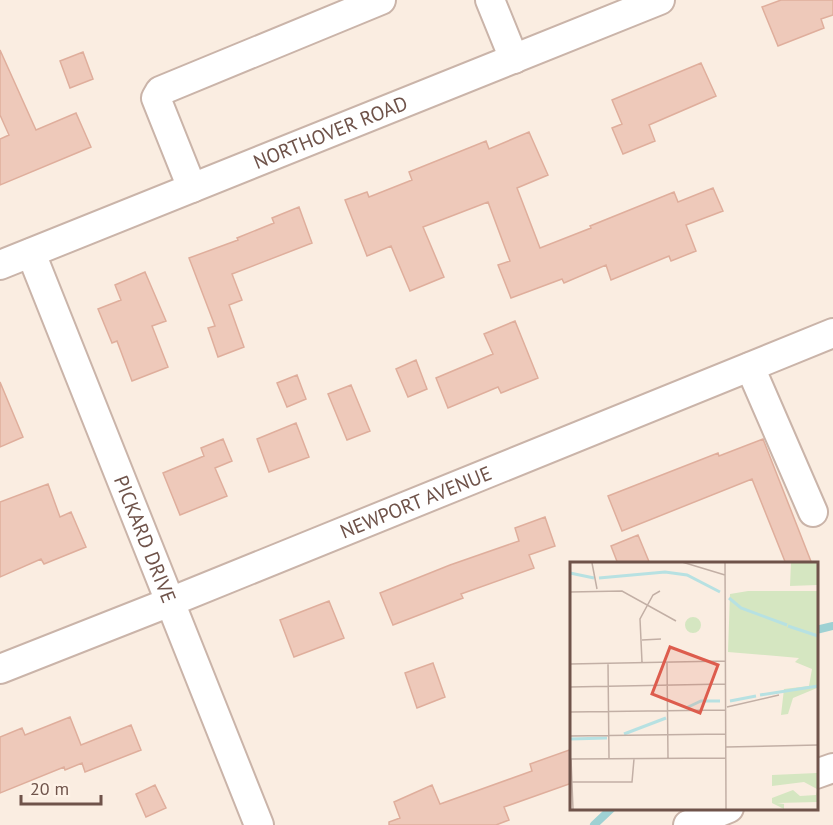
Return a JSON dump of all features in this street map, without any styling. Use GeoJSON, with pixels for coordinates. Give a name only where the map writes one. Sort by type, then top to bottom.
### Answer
{"type":"FeatureCollection","features":[{"type":"Feature","properties":{"kind":"street"},"geometry":{"type":"LineString","coordinates":[[192,188],[156,98],[160,91],[381,0]]}},
{"type":"Feature","properties":{"kind":"street"},"geometry":{"type":"LineString","coordinates":[[490,0],[514,59]]}},
{"type":"Feature","properties":{"kind":"street","name":"NORTHOVER ROAD"},"geometry":{"type":"LineString","coordinates":[[0,265],[660,0]]}},
{"type":"Feature","properties":{"kind":"street","name":"PICKARD DRIVE"},"geometry":{"type":"LineString","coordinates":[[31,253],[259,825]]}},
{"type":"Feature","properties":{"kind":"street","name":"NEWPORT AVENUE"},"geometry":{"type":"LineString","coordinates":[[0,669],[833,333]]}},
{"type":"Feature","properties":{"kind":"street"},"geometry":{"type":"LineString","coordinates":[[750,367],[813,512]]}},
{"type":"Feature","properties":{"kind":"street"},"geometry":{"type":"LineString","coordinates":[[818,773],[833,768]]}},
{"type":"Feature","properties":{"kind":"street"},"geometry":{"type":"LineString","coordinates":[[688,825],[724,810]]}},
{"type":"Feature","properties":{"kind":"building"},"geometry":{"type":"Polygon","coordinates":[[[781,0],[833,0],[833,15],[821,19],[824,28],[778,46],[762,7],[781,0]]]}},
{"type":"Feature","properties":{"kind":"building"},"geometry":{"type":"Polygon","coordinates":[[[0,50],[36,130],[76,113],[91,147],[0,185],[0,139],[9,135],[0,115],[0,50]]]}},
{"type":"Feature","properties":{"kind":"building"},"geometry":{"type":"Polygon","coordinates":[[[83,52],[93,79],[70,88],[60,61],[83,52]]]}},
{"type":"Feature","properties":{"kind":"building"},"geometry":{"type":"Polygon","coordinates":[[[701,63],[716,96],[649,125],[655,141],[623,154],[612,128],[622,124],[612,100],[701,63]]]}},
{"type":"Feature","properties":{"kind":"building"},"geometry":{"type":"Polygon","coordinates":[[[529,132],[548,175],[517,188],[540,248],[674,192],[678,202],[713,188],[723,211],[686,225],[696,251],[671,261],[669,256],[611,280],[606,265],[564,283],[562,279],[511,298],[498,265],[510,261],[488,202],[423,227],[444,277],[410,291],[391,246],[367,256],[345,200],[367,192],[369,197],[412,180],[409,172],[486,141],[489,149],[529,132]]]}},
{"type":"Feature","properties":{"kind":"building"},"geometry":{"type":"Polygon","coordinates":[[[299,207],[312,243],[232,274],[242,300],[229,305],[244,347],[218,357],[208,328],[215,326],[189,258],[238,240],[237,238],[274,223],[272,218],[299,207]]]}},
{"type":"Feature","properties":{"kind":"building"},"geometry":{"type":"Polygon","coordinates":[[[145,272],[166,321],[152,326],[168,367],[132,381],[117,341],[112,343],[98,309],[121,300],[115,285],[145,272]]]}},
{"type":"Feature","properties":{"kind":"building"},"geometry":{"type":"Polygon","coordinates":[[[515,321],[538,378],[501,393],[498,387],[448,408],[436,378],[493,354],[484,334],[515,321]]]}},
{"type":"Feature","properties":{"kind":"building"},"geometry":{"type":"Polygon","coordinates":[[[416,360],[427,389],[408,397],[396,369],[416,360]]]}},
{"type":"Feature","properties":{"kind":"building"},"geometry":{"type":"Polygon","coordinates":[[[297,375],[306,399],[287,407],[277,383],[297,375]]]}},
{"type":"Feature","properties":{"kind":"building"},"geometry":{"type":"Polygon","coordinates":[[[0,382],[23,437],[0,447],[0,382]]]}},
{"type":"Feature","properties":{"kind":"building"},"geometry":{"type":"Polygon","coordinates":[[[351,385],[370,431],[347,440],[328,394],[351,385]]]}},
{"type":"Feature","properties":{"kind":"building"},"geometry":{"type":"Polygon","coordinates":[[[296,423],[309,457],[269,472],[257,439],[296,423]]]}},
{"type":"Feature","properties":{"kind":"building"},"geometry":{"type":"Polygon","coordinates":[[[223,439],[232,461],[215,468],[227,496],[180,515],[163,473],[204,456],[201,448],[223,439]]]}},
{"type":"Feature","properties":{"kind":"building"},"geometry":{"type":"Polygon","coordinates":[[[763,439],[811,562],[785,562],[752,479],[622,531],[608,496],[718,453],[719,456],[763,439]]]}},
{"type":"Feature","properties":{"kind":"building"},"geometry":{"type":"Polygon","coordinates":[[[48,484],[60,517],[71,512],[86,547],[44,564],[41,559],[0,577],[0,502],[48,484]]]}},
{"type":"Feature","properties":{"kind":"building"},"geometry":{"type":"Polygon","coordinates":[[[545,517],[555,546],[529,555],[534,568],[461,594],[463,598],[393,625],[380,593],[519,541],[515,528],[545,517]]]}},
{"type":"Feature","properties":{"kind":"building"},"geometry":{"type":"Polygon","coordinates":[[[638,535],[649,562],[617,562],[611,546],[638,535]]]}},
{"type":"Feature","properties":{"kind":"building"},"geometry":{"type":"Polygon","coordinates":[[[329,601],[344,638],[294,657],[280,620],[329,601]]]}},
{"type":"Feature","properties":{"kind":"building"},"geometry":{"type":"Polygon","coordinates":[[[433,663],[445,697],[417,708],[405,673],[433,663]]]}},
{"type":"Feature","properties":{"kind":"building"},"geometry":{"type":"Polygon","coordinates":[[[70,717],[81,745],[131,725],[141,750],[85,772],[82,763],[65,770],[64,767],[0,793],[0,737],[22,728],[25,735],[70,717]]]}},
{"type":"Feature","properties":{"kind":"building"},"geometry":{"type":"Polygon","coordinates":[[[570,750],[570,784],[504,807],[509,820],[496,825],[389,825],[389,822],[400,818],[394,802],[432,785],[440,804],[532,771],[530,764],[570,750]]]}},
{"type":"Feature","properties":{"kind":"building"},"geometry":{"type":"Polygon","coordinates":[[[155,785],[166,808],[146,817],[136,794],[155,785]]]}},
{"type":"Feature","properties":{"kind":"waterway"},"geometry":{"type":"LineString","coordinates":[[818,630],[833,626]]}},
{"type":"Feature","properties":{"kind":"waterway"},"geometry":{"type":"LineString","coordinates":[[594,825],[610,810]]}}]}
